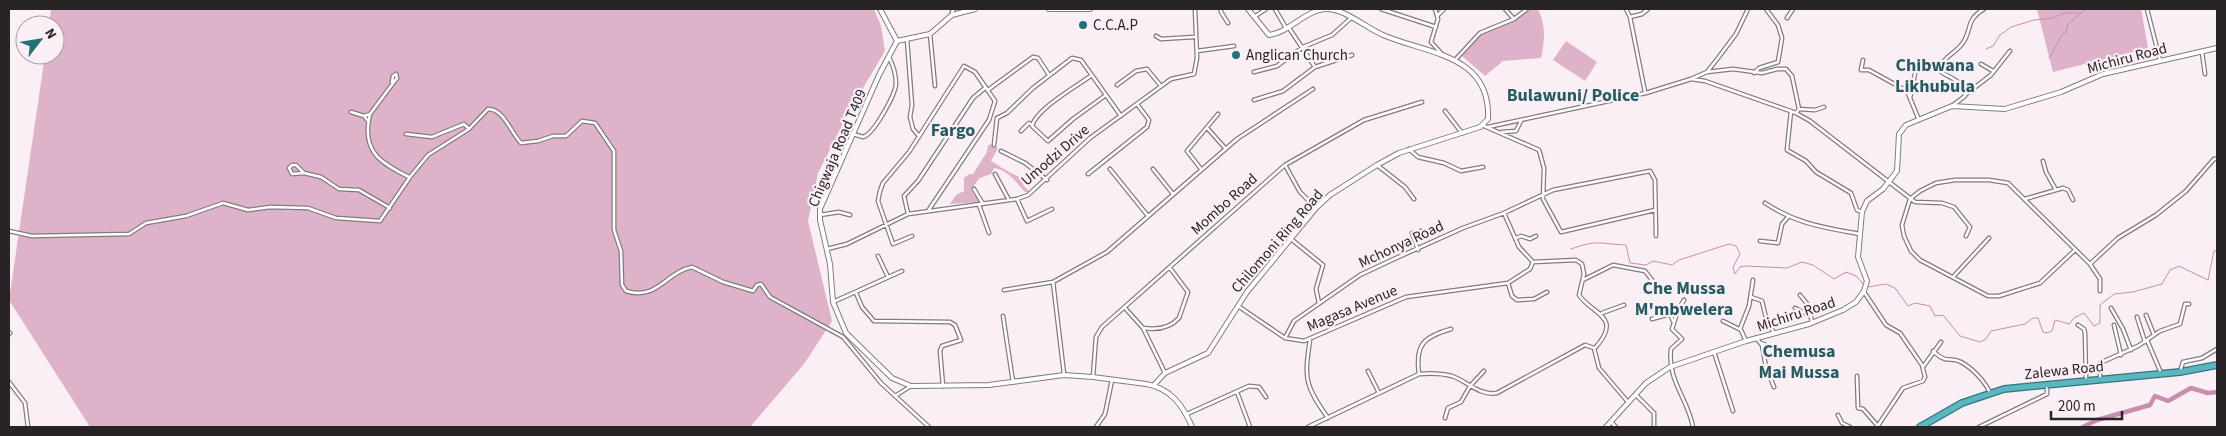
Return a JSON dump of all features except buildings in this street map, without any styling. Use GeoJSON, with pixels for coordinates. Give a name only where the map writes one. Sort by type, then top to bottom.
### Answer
{"type":"FeatureCollection","features":[{"type":"Feature","properties":{"kind":"highway","name":"Zalewa Road"},"geometry":{"type":"LineString","coordinates":[[1920,427],[1962,403],[1990,393],[2047,384],[2180,372],[2217,365]]}},
{"type":"Feature","properties":{"kind":"street"},"geometry":{"type":"LineString","coordinates":[[880,9],[897,41],[930,34],[953,11],[975,9]]}},
{"type":"Feature","properties":{"kind":"street"},"geometry":{"type":"LineString","coordinates":[[1049,9],[1090,9]]}},
{"type":"Feature","properties":{"kind":"street","name":"Umodzi Drive"},"geometry":{"type":"LineString","coordinates":[[827,249],[847,244],[908,214],[1018,199],[1036,190],[1083,143],[1161,86],[1174,78],[1194,74],[1197,51],[1194,37],[1195,9]]}},
{"type":"Feature","properties":{"kind":"street"},"geometry":{"type":"LineString","coordinates":[[1221,9],[1228,22]]}},
{"type":"Feature","properties":{"kind":"street"},"geometry":{"type":"LineString","coordinates":[[1248,9],[1269,35],[1324,10],[1336,11],[1389,38],[1455,60],[1470,70],[1484,93],[1488,116],[1486,126]]}},
{"type":"Feature","properties":{"kind":"street"},"geometry":{"type":"LineString","coordinates":[[1254,17],[1266,9]]}},
{"type":"Feature","properties":{"kind":"street"},"geometry":{"type":"LineString","coordinates":[[1274,9],[1315,67]]}},
{"type":"Feature","properties":{"kind":"street"},"geometry":{"type":"LineString","coordinates":[[1381,9],[1412,21],[1436,27]]}},
{"type":"Feature","properties":{"kind":"street"},"geometry":{"type":"LineString","coordinates":[[1436,9],[1438,15],[1431,42],[1443,55]]}},
{"type":"Feature","properties":{"kind":"street"},"geometry":{"type":"LineString","coordinates":[[1438,15],[1444,9]]}},
{"type":"Feature","properties":{"kind":"street"},"geometry":{"type":"LineString","coordinates":[[1505,9],[1514,19]]}},
{"type":"Feature","properties":{"kind":"street"},"geometry":{"type":"LineString","coordinates":[[1455,60],[1481,32],[1514,19],[1527,9]]}},
{"type":"Feature","properties":{"kind":"street"},"geometry":{"type":"LineString","coordinates":[[1626,9],[1630,17],[1646,93]]}},
{"type":"Feature","properties":{"kind":"street"},"geometry":{"type":"LineString","coordinates":[[1630,17],[1642,14],[1648,9]]}},
{"type":"Feature","properties":{"kind":"street"},"geometry":{"type":"LineString","coordinates":[[1707,72],[1736,34],[1748,9]]}},
{"type":"Feature","properties":{"kind":"street"},"geometry":{"type":"LineString","coordinates":[[1754,73],[1759,68],[1771,66],[1778,62],[1783,42],[1778,25],[1766,9]]}},
{"type":"Feature","properties":{"kind":"street"},"geometry":{"type":"LineString","coordinates":[[1787,18],[1793,9]]}},
{"type":"Feature","properties":{"kind":"street"},"geometry":{"type":"LineString","coordinates":[[1964,96],[1960,82],[1941,72],[1940,66],[1946,57],[1964,42],[1971,20],[1984,9]]}},
{"type":"Feature","properties":{"kind":"street"},"geometry":{"type":"LineString","coordinates":[[2147,9],[2160,60]]}},
{"type":"Feature","properties":{"kind":"street"},"geometry":{"type":"LineString","coordinates":[[1254,72],[1277,66],[1302,48],[1332,35],[1351,18]]}},
{"type":"Feature","properties":{"kind":"street"},"geometry":{"type":"LineString","coordinates":[[930,34],[935,86]]}},
{"type":"Feature","properties":{"kind":"street"},"geometry":{"type":"LineString","coordinates":[[1156,36],[1160,39],[1194,37]]}},
{"type":"Feature","properties":{"kind":"street"},"geometry":{"type":"LineString","coordinates":[[907,39],[912,105],[910,117],[913,129],[919,136]]}},
{"type":"Feature","properties":{"kind":"street","name":"Chigwaja Road T409"},"geometry":{"type":"LineString","coordinates":[[897,41],[831,183],[820,215],[827,249],[833,302],[839,320],[851,338],[892,378],[911,386],[989,385],[1064,375],[1092,376],[1154,385]]}},
{"type":"Feature","properties":{"kind":"street"},"geometry":{"type":"LineString","coordinates":[[1197,51],[1234,46]]}},
{"type":"Feature","properties":{"kind":"street","name":"Michiru Road"},"geometry":{"type":"LineString","coordinates":[[1862,212],[1868,201],[1890,181],[1898,166],[1901,130],[1906,125],[1952,106],[2005,109],[2061,92],[2103,74],[2217,48]]}},
{"type":"Feature","properties":{"kind":"street"},"geometry":{"type":"LineString","coordinates":[[1952,106],[1993,71],[2010,51]]}},
{"type":"Feature","properties":{"kind":"street"},"geometry":{"type":"LineString","coordinates":[[2202,51],[2205,74]]}},
{"type":"Feature","properties":{"kind":"street"},"geometry":{"type":"LineString","coordinates":[[1254,100],[1283,91],[1315,67],[1352,55]]}},
{"type":"Feature","properties":{"kind":"street"},"geometry":{"type":"LineString","coordinates":[[854,134],[864,136],[871,132],[891,97],[896,85],[894,65],[889,57]]}},
{"type":"Feature","properties":{"kind":"street"},"geometry":{"type":"LineString","coordinates":[[994,145],[997,118],[1007,113],[1032,88],[1075,57],[1081,60],[1121,116]]}},
{"type":"Feature","properties":{"kind":"street"},"geometry":{"type":"LineString","coordinates":[[908,214],[904,196],[918,181],[973,98],[1033,58],[1038,58],[1050,75]]}},
{"type":"Feature","properties":{"kind":"street"},"geometry":{"type":"LineString","coordinates":[[1863,60],[1861,70],[1869,70],[1905,89],[1919,120]]}},
{"type":"Feature","properties":{"kind":"street"},"geometry":{"type":"LineString","coordinates":[[1910,98],[1918,64]]}},
{"type":"Feature","properties":{"kind":"street"},"geometry":{"type":"LineString","coordinates":[[1981,64],[1993,71]]}},
{"type":"Feature","properties":{"kind":"street"},"geometry":{"type":"LineString","coordinates":[[912,236],[893,244],[878,201],[880,191],[883,184],[946,96],[961,66],[972,69],[995,102],[989,120],[928,211]]}},
{"type":"Feature","properties":{"kind":"street"},"geometry":{"type":"LineString","coordinates":[[1486,126],[1521,121],[1646,93],[1707,72],[1733,69],[1754,73],[1781,68],[1789,70],[1799,109]]}},
{"type":"Feature","properties":{"kind":"street"},"geometry":{"type":"LineString","coordinates":[[1118,85],[1136,71],[1147,69],[1161,86]]}},
{"type":"Feature","properties":{"kind":"street"},"geometry":{"type":"LineString","coordinates":[[1032,125],[1046,109],[1092,75]]}},
{"type":"Feature","properties":{"kind":"street"},"geometry":{"type":"LineString","coordinates":[[1690,79],[1730,88],[1747,97],[1796,113],[1827,133],[1890,181],[1910,199],[1917,203],[1942,203],[1954,207],[1970,227],[1966,236]]}},
{"type":"Feature","properties":{"kind":"street"},"geometry":{"type":"LineString","coordinates":[[392,82],[370,114],[368,121],[369,137],[378,158],[385,166],[410,177]]}},
{"type":"Feature","properties":{"kind":"street"},"geometry":{"type":"LineString","coordinates":[[1004,290],[1053,282],[1107,252],[1225,148],[1313,89]]}},
{"type":"Feature","properties":{"kind":"street"},"geometry":{"type":"LineString","coordinates":[[1021,131],[1029,123],[1048,142],[1073,119],[1106,95]]}},
{"type":"Feature","properties":{"kind":"street","name":"Mombo Road"},"geometry":{"type":"LineString","coordinates":[[1092,376],[1098,332],[1285,165],[1364,120],[1422,102]]}},
{"type":"Feature","properties":{"kind":"street"},"geometry":{"type":"LineString","coordinates":[[1088,174],[1148,127],[1149,120],[1137,104]]}},
{"type":"Feature","properties":{"kind":"street"},"geometry":{"type":"LineString","coordinates":[[1799,109],[1815,110],[1824,107]]}},
{"type":"Feature","properties":{"kind":"street"},"geometry":{"type":"LineString","coordinates":[[9,231],[32,236],[130,234],[146,223],[186,216],[223,202],[248,210],[270,207],[308,208],[336,218],[380,221],[410,177],[432,152],[469,129],[490,108],[506,121],[521,142],[538,141],[553,136],[566,136],[582,121],[595,123],[614,151],[614,230],[621,251],[622,285],[626,291],[636,293],[650,291],[663,285],[681,270],[692,267],[722,282],[753,291],[757,285],[761,284],[770,297],[843,337],[881,383],[929,427]]}},
{"type":"Feature","properties":{"kind":"street"},"geometry":{"type":"LineString","coordinates":[[1796,113],[1799,109]]}},
{"type":"Feature","properties":{"kind":"street"},"geometry":{"type":"LineString","coordinates":[[1445,111],[1462,133]]}},
{"type":"Feature","properties":{"kind":"street"},"geometry":{"type":"LineString","coordinates":[[351,112],[364,116],[368,121]]}},
{"type":"Feature","properties":{"kind":"street"},"geometry":{"type":"LineString","coordinates":[[1791,112],[1787,150],[1806,162],[1816,172],[1853,195],[1857,210],[1862,212],[1858,260],[1867,281],[1864,291],[1886,325],[1900,333],[1923,366],[1924,380],[1903,388],[1877,426],[1863,409],[1858,408],[1857,376]]}},
{"type":"Feature","properties":{"kind":"street"},"geometry":{"type":"LineString","coordinates":[[364,116],[370,114]]}},
{"type":"Feature","properties":{"kind":"street"},"geometry":{"type":"LineString","coordinates":[[1201,169],[1187,151],[1218,114]]}},
{"type":"Feature","properties":{"kind":"street"},"geometry":{"type":"LineString","coordinates":[[1499,132],[1516,131],[1521,121]]}},
{"type":"Feature","properties":{"kind":"street"},"geometry":{"type":"LineString","coordinates":[[406,134],[431,137],[464,124],[469,129]]}},
{"type":"Feature","properties":{"kind":"street"},"geometry":{"type":"LineString","coordinates":[[1486,126],[1539,150],[1544,165],[1543,200],[1560,230],[1564,233],[1655,210],[1656,236]]}},
{"type":"Feature","properties":{"kind":"street","name":"Chilomoni Ring Road"},"geometry":{"type":"LineString","coordinates":[[1154,385],[1165,373],[1208,353],[1236,305],[1316,208],[1339,189],[1377,165],[1410,149],[1486,126]]}},
{"type":"Feature","properties":{"kind":"street"},"geometry":{"type":"LineString","coordinates":[[1207,128],[1225,148]]}},
{"type":"Feature","properties":{"kind":"street"},"geometry":{"type":"LineString","coordinates":[[1410,149],[1418,157],[1444,163],[1462,171],[1483,167]]}},
{"type":"Feature","properties":{"kind":"street"},"geometry":{"type":"LineString","coordinates":[[1001,150],[1025,163],[1047,180]]}},
{"type":"Feature","properties":{"kind":"street"},"geometry":{"type":"LineString","coordinates":[[2090,264],[2118,238],[2156,216],[2186,191],[2214,159],[2217,159]]}},
{"type":"Feature","properties":{"kind":"street"},"geometry":{"type":"LineString","coordinates":[[2042,161],[2056,190]]}},
{"type":"Feature","properties":{"kind":"street"},"geometry":{"type":"LineString","coordinates":[[304,173],[296,165],[292,165],[289,168],[292,174],[304,173],[321,177],[339,189],[359,190],[390,208]]}},
{"type":"Feature","properties":{"kind":"street"},"geometry":{"type":"LineString","coordinates":[[1285,165],[1300,192],[1316,208]]}},
{"type":"Feature","properties":{"kind":"street"},"geometry":{"type":"LineString","coordinates":[[1377,165],[1405,187],[1414,199]]}},
{"type":"Feature","properties":{"kind":"street"},"geometry":{"type":"LineString","coordinates":[[1153,168],[1173,194]]}},
{"type":"Feature","properties":{"kind":"street"},"geometry":{"type":"LineString","coordinates":[[1110,169],[1148,216]]}},
{"type":"Feature","properties":{"kind":"street","name":"Mchonya Road"},"geometry":{"type":"LineString","coordinates":[[1285,338],[1291,323],[1360,275],[1464,228],[1504,213],[1544,193],[1649,170],[1655,180],[1655,210]]}},
{"type":"Feature","properties":{"kind":"street"},"geometry":{"type":"LineString","coordinates":[[995,174],[1009,200]]}},
{"type":"Feature","properties":{"kind":"street"},"geometry":{"type":"LineString","coordinates":[[2075,250],[2042,282],[2027,289],[1998,296],[1984,294],[1917,258],[1911,251],[1902,230],[1910,199],[1933,185],[1955,180],[1999,180],[2011,185],[2090,264],[2100,279],[2100,291]]}},
{"type":"Feature","properties":{"kind":"street"},"geometry":{"type":"LineString","coordinates":[[2025,198],[2066,188],[2073,200]]}},
{"type":"Feature","properties":{"kind":"street"},"geometry":{"type":"LineString","coordinates":[[974,189],[983,204]]}},
{"type":"Feature","properties":{"kind":"street"},"geometry":{"type":"LineString","coordinates":[[1018,199],[1027,221],[1052,209]]}},
{"type":"Feature","properties":{"kind":"street"},"geometry":{"type":"LineString","coordinates":[[1765,203],[1788,217],[1813,226],[1859,234]]}},
{"type":"Feature","properties":{"kind":"street"},"geometry":{"type":"LineString","coordinates":[[979,205],[989,233]]}},
{"type":"Feature","properties":{"kind":"street"},"geometry":{"type":"LineString","coordinates":[[820,215],[838,212],[850,215]]}},
{"type":"Feature","properties":{"kind":"street"},"geometry":{"type":"LineString","coordinates":[[1504,213],[1520,247],[1533,262],[1579,261],[1584,269],[1579,291],[1581,298],[1602,314],[1605,320],[1604,332],[1594,348],[1599,368],[1628,402]]}},
{"type":"Feature","properties":{"kind":"street"},"geometry":{"type":"LineString","coordinates":[[1760,241],[1778,243],[1782,224],[1788,217]]}},
{"type":"Feature","properties":{"kind":"street"},"geometry":{"type":"LineString","coordinates":[[1414,237],[1421,231]]}},
{"type":"Feature","properties":{"kind":"street"},"geometry":{"type":"LineString","coordinates":[[1412,233],[1418,250]]}},
{"type":"Feature","properties":{"kind":"street"},"geometry":{"type":"LineString","coordinates":[[1516,238],[1522,236],[1530,239],[1536,236]]}},
{"type":"Feature","properties":{"kind":"street"},"geometry":{"type":"LineString","coordinates":[[1953,277],[1989,238]]}},
{"type":"Feature","properties":{"kind":"street"},"geometry":{"type":"LineString","coordinates":[[1291,239],[1323,265],[1316,289],[1319,303]]}},
{"type":"Feature","properties":{"kind":"street"},"geometry":{"type":"LineString","coordinates":[[878,256],[888,277]]}},
{"type":"Feature","properties":{"kind":"street","name":"Magasa Avenue"},"geometry":{"type":"LineString","coordinates":[[1236,305],[1285,338],[1299,341],[1310,340],[1406,297],[1508,283],[1530,269],[1533,262]]}},
{"type":"Feature","properties":{"kind":"street"},"geometry":{"type":"LineString","coordinates":[[1583,280],[1617,265],[1645,271],[1652,280]]}},
{"type":"Feature","properties":{"kind":"street"},"geometry":{"type":"LineString","coordinates":[[1143,328],[1153,330],[1162,328],[1179,318],[1188,292],[1170,268]]}},
{"type":"Feature","properties":{"kind":"street"},"geometry":{"type":"LineString","coordinates":[[833,302],[902,271]]}},
{"type":"Feature","properties":{"kind":"street"},"geometry":{"type":"LineString","coordinates":[[1740,329],[1751,297],[1752,280]]}},
{"type":"Feature","properties":{"kind":"street"},"geometry":{"type":"LineString","coordinates":[[1053,282],[1064,375]]}},
{"type":"Feature","properties":{"kind":"street"},"geometry":{"type":"LineString","coordinates":[[1508,283],[1512,296],[1517,300],[1534,299],[1546,292]]}},
{"type":"Feature","properties":{"kind":"street","name":"Michiru Road"},"geometry":{"type":"LineString","coordinates":[[1606,427],[1635,394],[1653,378],[1670,367],[1746,341],[1812,323],[1847,309],[1864,291]]}},
{"type":"Feature","properties":{"kind":"street"},"geometry":{"type":"LineString","coordinates":[[856,293],[862,307],[874,321],[950,322],[955,325],[961,340],[942,346],[940,351],[943,386]]}},
{"type":"Feature","properties":{"kind":"street"},"geometry":{"type":"LineString","coordinates":[[1800,295],[1807,302],[1812,323]]}},
{"type":"Feature","properties":{"kind":"street"},"geometry":{"type":"LineString","coordinates":[[1751,297],[1762,301],[1766,318],[1774,334]]}},
{"type":"Feature","properties":{"kind":"street"},"geometry":{"type":"LineString","coordinates":[[1684,300],[1672,329],[1682,338],[1671,349],[1670,367],[1676,386],[1690,413],[1693,427]]}},
{"type":"Feature","properties":{"kind":"street"},"geometry":{"type":"LineString","coordinates":[[1602,314],[1624,304]]}},
{"type":"Feature","properties":{"kind":"street"},"geometry":{"type":"LineString","coordinates":[[2100,379],[2100,363],[2131,350],[2181,323],[2182,307],[2188,304]]}},
{"type":"Feature","properties":{"kind":"street"},"geometry":{"type":"LineString","coordinates":[[1125,308],[1143,328],[1165,373]]}},
{"type":"Feature","properties":{"kind":"street"},"geometry":{"type":"LineString","coordinates":[[1795,308],[1811,316]]}},
{"type":"Feature","properties":{"kind":"street"},"geometry":{"type":"LineString","coordinates":[[2111,308],[2123,329],[2131,350]]}},
{"type":"Feature","properties":{"kind":"street"},"geometry":{"type":"LineString","coordinates":[[1652,319],[1670,314],[1674,321]]}},
{"type":"Feature","properties":{"kind":"street"},"geometry":{"type":"LineString","coordinates":[[2146,315],[2154,336]]}},
{"type":"Feature","properties":{"kind":"street"},"geometry":{"type":"LineString","coordinates":[[1003,316],[1013,382]]}},
{"type":"Feature","properties":{"kind":"street"},"geometry":{"type":"LineString","coordinates":[[2137,317],[2161,374]]}},
{"type":"Feature","properties":{"kind":"street"},"geometry":{"type":"LineString","coordinates":[[1723,321],[1740,329],[1746,341]]}},
{"type":"Feature","properties":{"kind":"street"},"geometry":{"type":"LineString","coordinates":[[2078,325],[2084,329],[2085,333],[2086,381]]}},
{"type":"Feature","properties":{"kind":"street"},"geometry":{"type":"LineString","coordinates":[[2114,325],[2121,354]]}},
{"type":"Feature","properties":{"kind":"street"},"geometry":{"type":"LineString","coordinates":[[1419,374],[1418,355],[1421,346],[1435,334],[1451,329]]}},
{"type":"Feature","properties":{"kind":"street"},"geometry":{"type":"LineString","coordinates":[[1756,338],[1761,343],[1792,356],[1799,355]]}},
{"type":"Feature","properties":{"kind":"street"},"geometry":{"type":"LineString","coordinates":[[1310,340],[1305,373],[1314,398],[1328,418]]}},
{"type":"Feature","properties":{"kind":"street"},"geometry":{"type":"LineString","coordinates":[[1923,366],[1940,342]]}},
{"type":"Feature","properties":{"kind":"street"},"geometry":{"type":"LineString","coordinates":[[1761,343],[1766,367],[1774,387]]}},
{"type":"Feature","properties":{"kind":"street"},"geometry":{"type":"LineString","coordinates":[[1308,427],[1419,374],[1432,373],[1452,376],[1487,393],[1497,393],[1581,346],[1594,348]]}},
{"type":"Feature","properties":{"kind":"street"},"geometry":{"type":"LineString","coordinates":[[2180,372],[2182,362],[2202,358],[2217,349]]}},
{"type":"Feature","properties":{"kind":"street"},"geometry":{"type":"LineString","coordinates":[[1933,351],[1947,361],[1961,362],[1968,367],[1986,385],[1990,393]]}},
{"type":"Feature","properties":{"kind":"street"},"geometry":{"type":"LineString","coordinates":[[1714,352],[1732,411]]}},
{"type":"Feature","properties":{"kind":"street"},"geometry":{"type":"LineString","coordinates":[[1368,371],[1379,393]]}},
{"type":"Feature","properties":{"kind":"street"},"geometry":{"type":"LineString","coordinates":[[1444,418],[1448,408],[1461,402],[1470,386],[1484,371]]}},
{"type":"Feature","properties":{"kind":"street"},"geometry":{"type":"LineString","coordinates":[[1096,427],[1105,414],[1112,380]]}},
{"type":"Feature","properties":{"kind":"street"},"geometry":{"type":"LineString","coordinates":[[9,382],[25,403],[28,427]]}},
{"type":"Feature","properties":{"kind":"street"},"geometry":{"type":"LineString","coordinates":[[1981,426],[2048,394],[2047,384]]}},
{"type":"Feature","properties":{"kind":"street"},"geometry":{"type":"LineString","coordinates":[[1154,385],[1176,399],[1187,414],[1192,427]]}},
{"type":"Feature","properties":{"kind":"street"},"geometry":{"type":"LineString","coordinates":[[1187,414],[1256,385],[1266,397]]}},
{"type":"Feature","properties":{"kind":"street"},"geometry":{"type":"LineString","coordinates":[[895,396],[911,386]]}},
{"type":"Feature","properties":{"kind":"street"},"geometry":{"type":"LineString","coordinates":[[1237,392],[1250,427]]}},
{"type":"Feature","properties":{"kind":"street"},"geometry":{"type":"LineString","coordinates":[[1635,394],[1654,413],[1654,427]]}},
{"type":"Feature","properties":{"kind":"street"},"geometry":{"type":"LineString","coordinates":[[1838,415],[1842,423],[1850,427]]}},
{"type":"Feature","properties":{"kind":"street"},"geometry":{"type":"LineString","coordinates":[[1611,422],[1616,427]]}},
{"type":"Feature","properties":{"kind":"street"},"geometry":{"type":"LineString","coordinates":[[1981,426],[1988,427]]}},
{"type":"Feature","properties":{"kind":"shaded area"},"geometry":{"type":"Polygon","coordinates":[[[51,9],[874,9],[881,26],[885,51],[850,110],[818,173],[808,221],[832,321],[804,364],[750,427],[90,427],[9,300],[44,65],[65,65],[65,15],[50,15],[51,9]]]}},
{"type":"Feature","properties":{"kind":"shaded area"},"geometry":{"type":"Polygon","coordinates":[[[1529,9],[1538,9],[1544,27],[1541,58],[1503,61],[1485,76],[1461,55],[1481,33],[1511,22],[1529,9]]]}},
{"type":"Feature","properties":{"kind":"shaded area"},"geometry":{"type":"Polygon","coordinates":[[[2037,9],[2141,9],[2148,48],[2053,72],[2037,9]]]}},
{"type":"Feature","properties":{"kind":"shaded area"},"geometry":{"type":"Polygon","coordinates":[[[1566,41],[1597,62],[1585,81],[1553,60],[1566,41]]]}},
{"type":"Feature","properties":{"kind":"shaded area"},"geometry":{"type":"Polygon","coordinates":[[[993,144],[998,148],[991,161],[1020,177],[1024,186],[1030,192],[1025,192],[1008,174],[994,168],[991,174],[980,178],[971,189],[979,202],[950,204],[956,195],[964,191],[964,178],[969,174],[973,174],[987,152],[988,145],[993,144]]]}},
{"type":"Feature","properties":{"kind":"waterway"},"geometry":{"type":"LineString","coordinates":[[2049,58],[2062,35],[2066,32],[2068,24],[2086,9]]}},
{"type":"Feature","properties":{"kind":"waterway"},"geometry":{"type":"LineString","coordinates":[[1986,49],[1993,46],[2000,35],[2011,27],[2034,20],[2052,18],[2065,13],[2081,13]]}},
{"type":"Feature","properties":{"kind":"waterway"},"geometry":{"type":"LineString","coordinates":[[1571,249],[1594,243],[1626,245],[1630,263],[1646,265],[1653,261],[1672,265],[1679,260],[1729,244],[1736,246],[1740,254],[1733,267],[1735,274],[1740,267],[1787,268],[1802,262],[1813,265],[1834,279],[1846,272],[1856,276],[1865,286]]}},
{"type":"Feature","properties":{"kind":"waterway"},"geometry":{"type":"LineString","coordinates":[[1868,287],[1886,284],[1895,288],[1908,306],[1915,303],[1930,306],[1935,316],[1943,315],[1960,336],[1980,342],[1986,339],[1991,331],[2025,324],[2033,318],[2038,318],[2043,332],[2047,333],[2052,331],[2055,320],[2069,324],[2074,318],[2084,313],[2094,326],[2100,323],[2100,305],[2114,294],[2133,292],[2162,284],[2170,270],[2179,266],[2208,280],[2214,251],[2217,250]]}},
{"type":"Feature","properties":{"kind":"waterway"},"geometry":{"type":"LineString","coordinates":[[2083,427],[2097,420],[2150,405],[2155,396],[2168,401],[2191,388],[2208,393],[2217,392]]}},
{"type":"Feature","properties":{"kind":"place","name":"C.C.A.P"},"geometry":{"type":"Point","coordinates":[1083,25]}},
{"type":"Feature","properties":{"kind":"place","name":"Anglican Church"},"geometry":{"type":"Point","coordinates":[1236,55]}},
{"type":"Feature","properties":{"kind":"district","name":"Chibwana Likhubula"},"geometry":{"type":"Point","coordinates":[1935,75]}},
{"type":"Feature","properties":{"kind":"district","name":"Bulawuni/ Police"},"geometry":{"type":"Point","coordinates":[1573,95]}},
{"type":"Feature","properties":{"kind":"district","name":"Fargo"},"geometry":{"type":"Point","coordinates":[953,130]}},
{"type":"Feature","properties":{"kind":"district","name":"Che Mussa M'mbwelera"},"geometry":{"type":"Point","coordinates":[1684,298]}},
{"type":"Feature","properties":{"kind":"district","name":"Chemusa Mai Mussa"},"geometry":{"type":"Point","coordinates":[1799,361]}}]}
